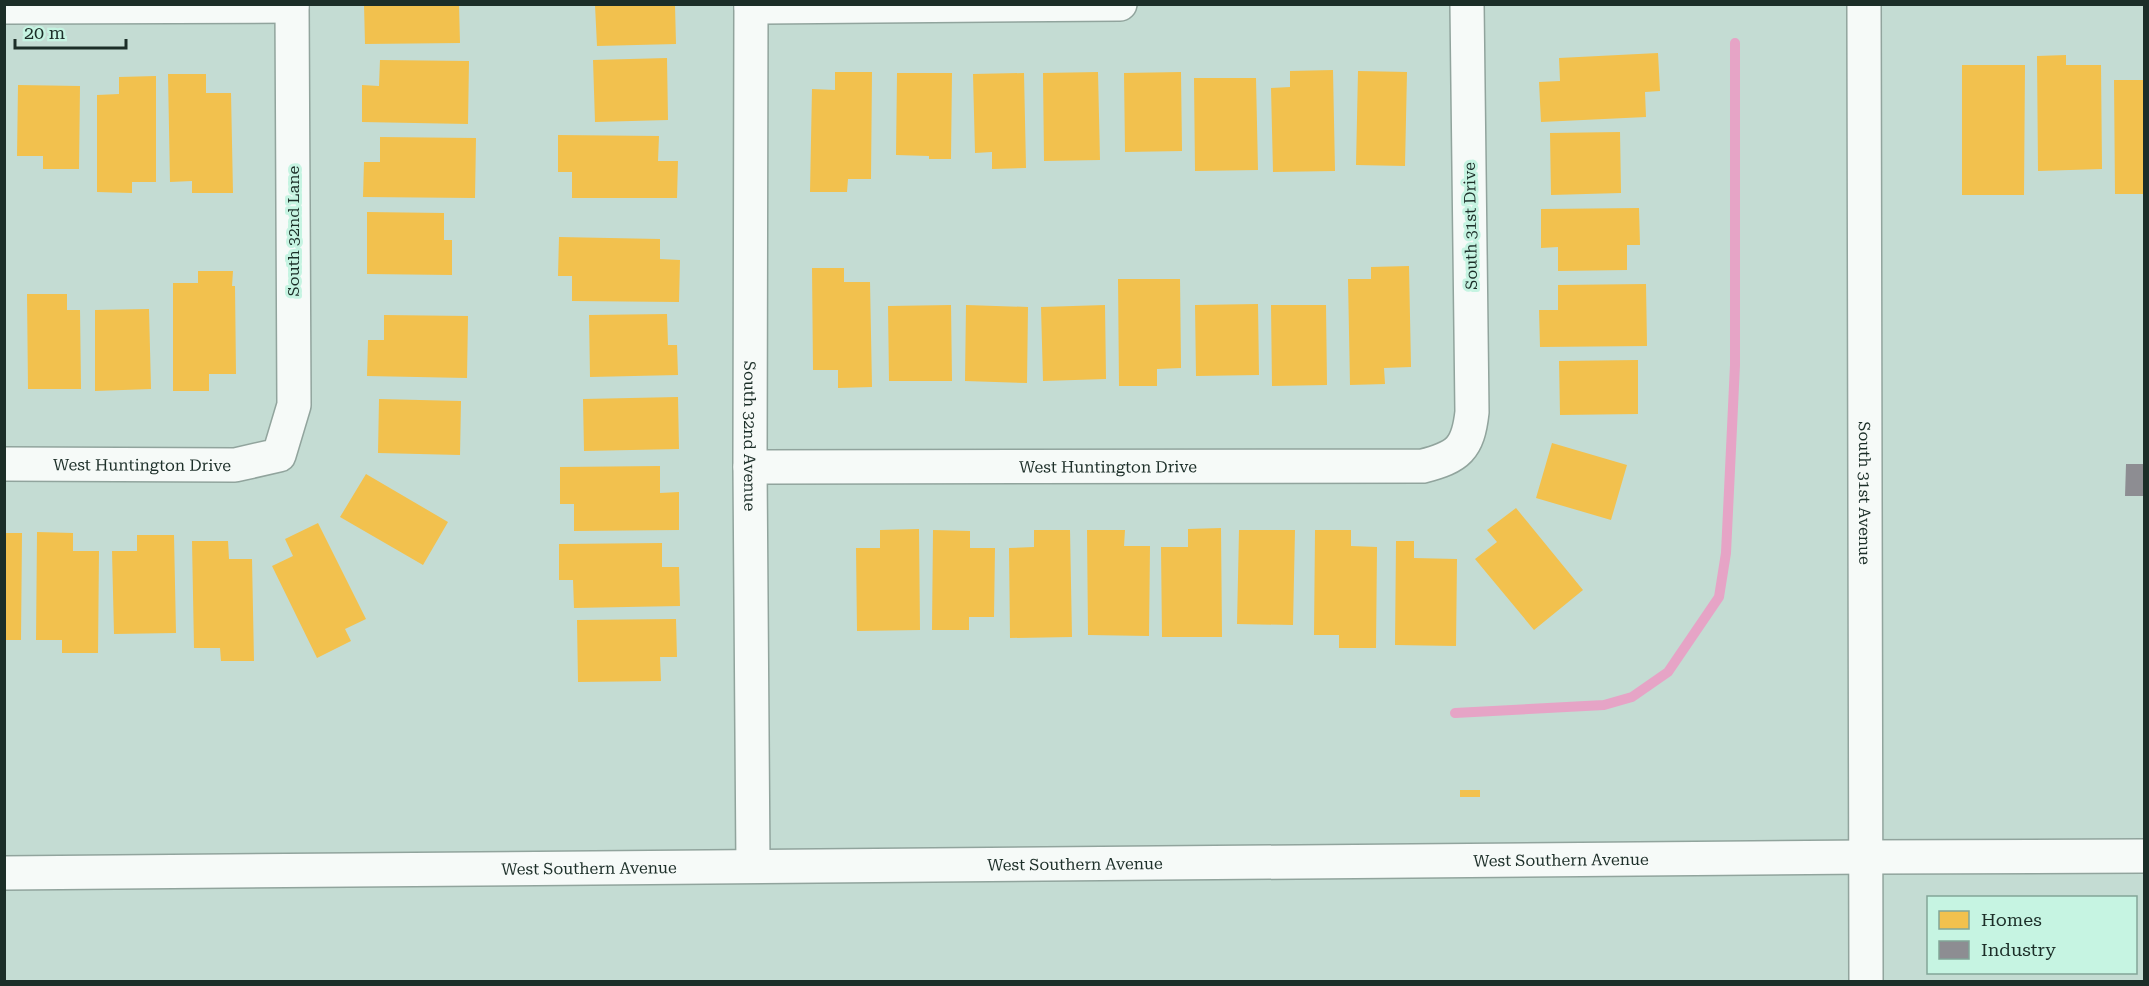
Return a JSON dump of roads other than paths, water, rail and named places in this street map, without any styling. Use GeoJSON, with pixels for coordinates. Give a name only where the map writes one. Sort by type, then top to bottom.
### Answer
{"type":"FeatureCollection","features":[{"type":"Feature","properties":{"kind":"street"},"geometry":{"type":"LineString","coordinates":[[751,6],[1120,4]]}},
{"type":"Feature","properties":{"kind":"street","name":"South 31st Drive"},"geometry":{"type":"LineString","coordinates":[[1462,446],[1470,431],[1472,412],[1467,4]]}},
{"type":"Feature","properties":{"kind":"street","name":"South 31st Avenue"},"geometry":{"type":"LineString","coordinates":[[1864,4],[1866,981]]}},
{"type":"Feature","properties":{"kind":"street"},"geometry":{"type":"LineString","coordinates":[[4,7],[292,5]]}},
{"type":"Feature","properties":{"kind":"street","name":"South 32nd Lane"},"geometry":{"type":"LineString","coordinates":[[279,455],[294,405],[292,5]]}},
{"type":"Feature","properties":{"kind":"street","name":"South 32nd Avenue"},"geometry":{"type":"LineString","coordinates":[[751,6],[750,467],[753,867]]}},
{"type":"Feature","properties":{"kind":"street","name":"West Huntington Drive"},"geometry":{"type":"LineString","coordinates":[[750,467],[1423,466],[1446,460],[1462,446]]}},
{"type":"Feature","properties":{"kind":"street","name":"West Huntington Drive"},"geometry":{"type":"LineString","coordinates":[[4,464],[235,465],[279,455]]}},
{"type":"Feature","properties":{"kind":"street","name":"West Southern Avenue"},"geometry":{"type":"LineString","coordinates":[[4,873],[2145,856]]}},
{"type":"Feature","properties":{"kind":"waterway"},"geometry":{"type":"LineString","coordinates":[[1455,713],[1604,705],[1632,697],[1668,672],[1719,597],[1726,553],[1735,365],[1735,43]]}}]}
